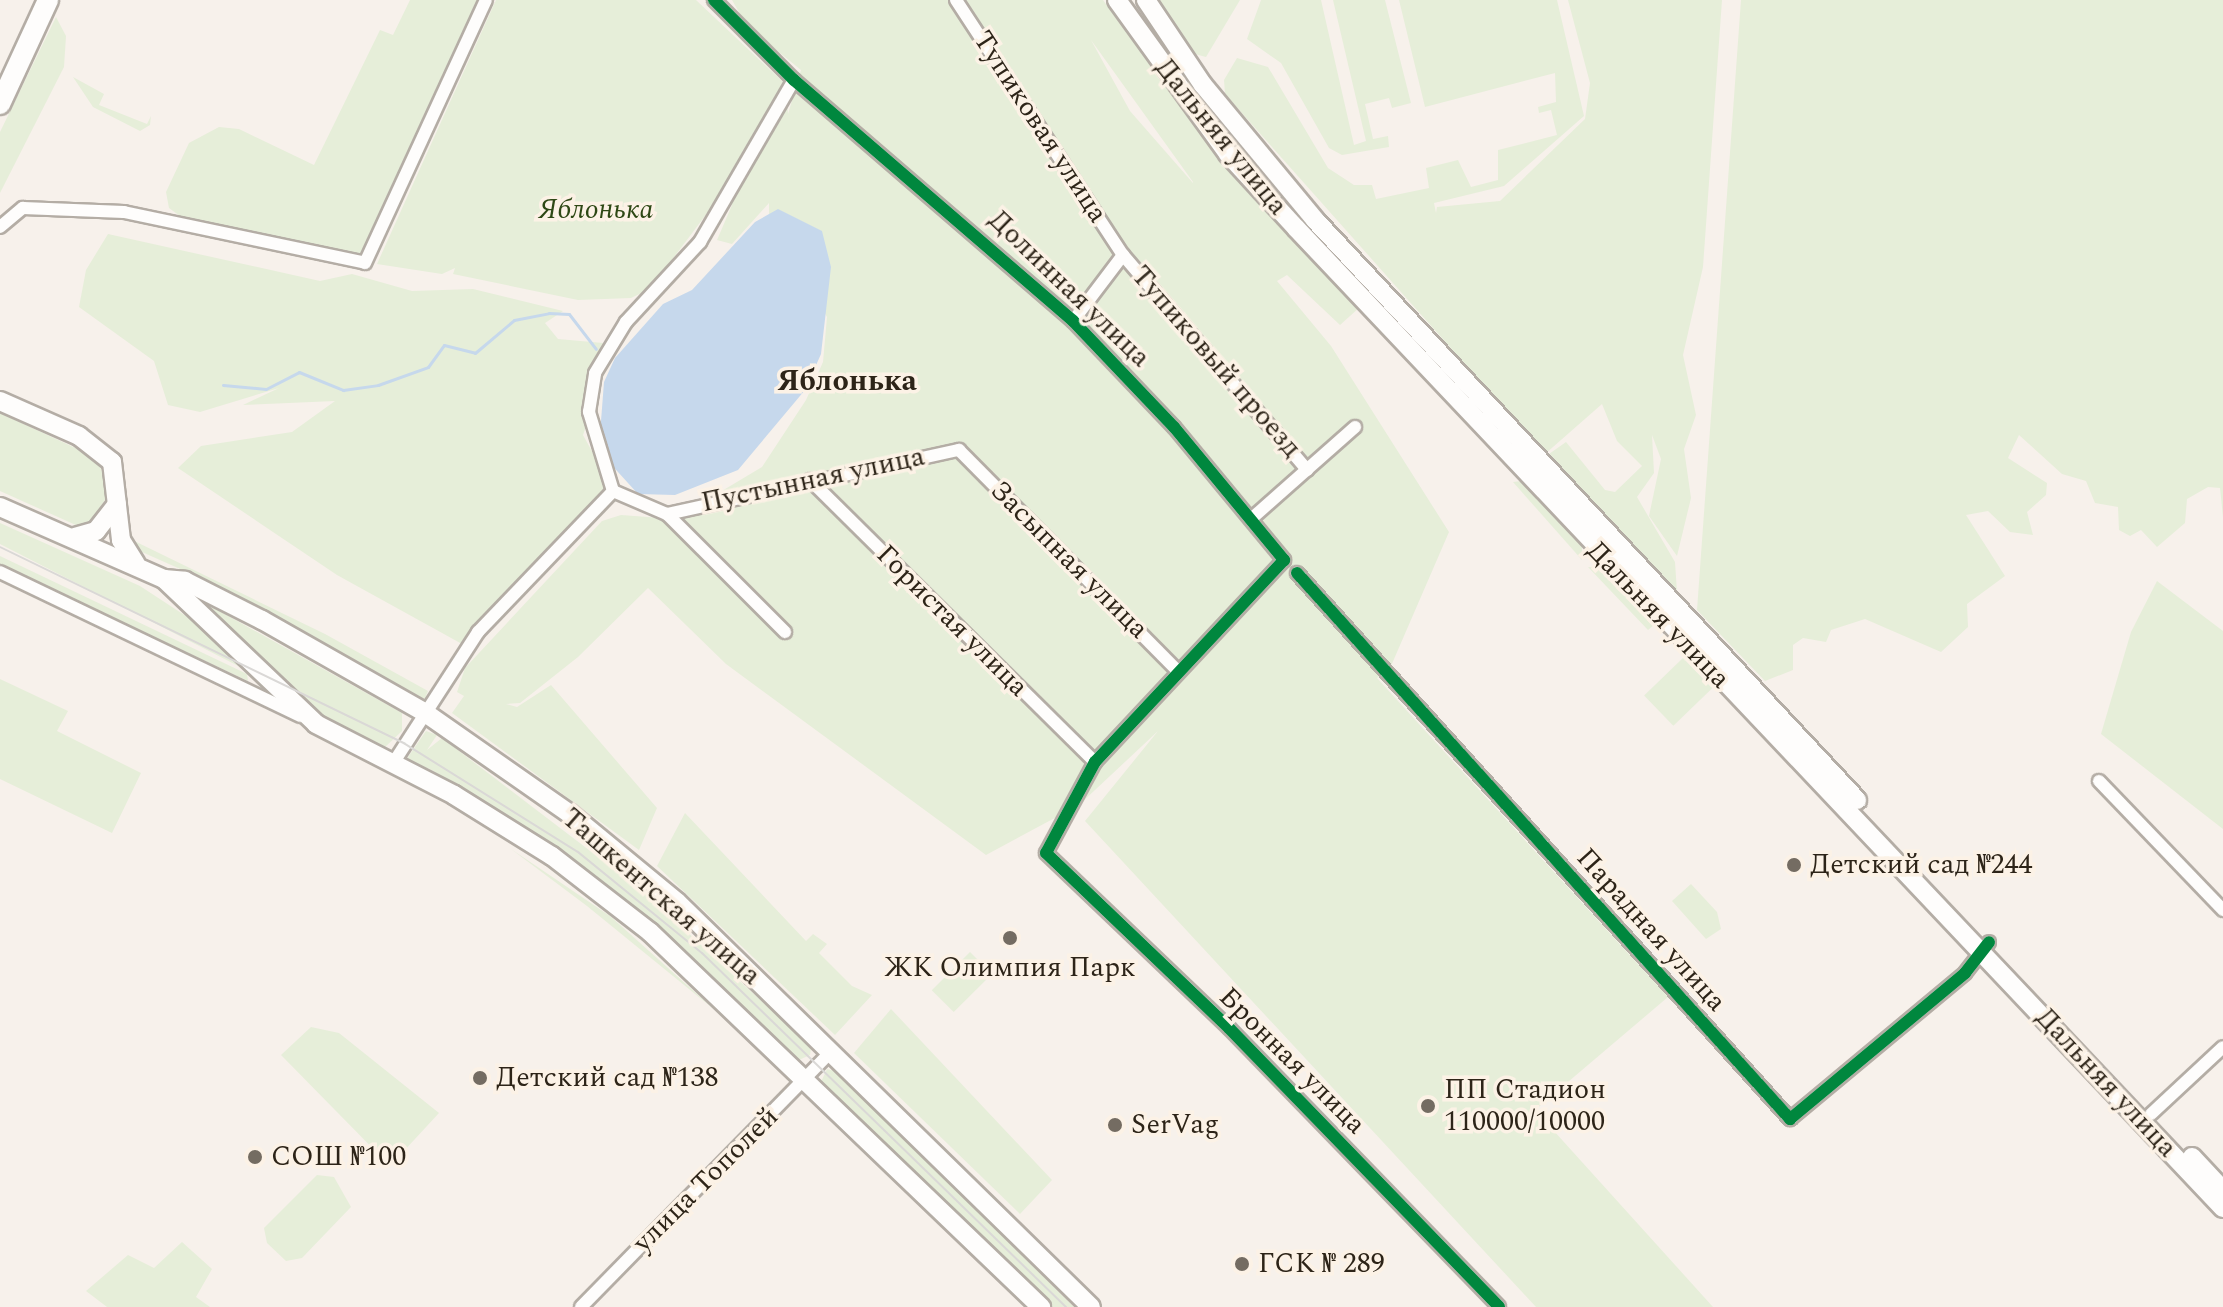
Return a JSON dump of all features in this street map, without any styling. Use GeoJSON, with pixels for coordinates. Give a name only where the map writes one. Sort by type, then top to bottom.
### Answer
{"type":"FeatureCollection","features":[{"type":"Feature","properties":{"kind":"main road"},"geometry":{"type":"LineString","coordinates":[[0,104],[48,0]]}},
{"type":"Feature","properties":{"kind":"main road","name":"Дальняя улица"},"geometry":{"type":"LineString","coordinates":[[1117,0],[1237,164],[1595,552],[2223,1190]]}},
{"type":"Feature","properties":{"kind":"main road","name":"Дальняя улица"},"geometry":{"type":"LineString","coordinates":[[1146,0],[1203,85],[1315,220],[2223,1208]]}},
{"type":"Feature","properties":{"kind":"main road"},"geometry":{"type":"LineString","coordinates":[[1188,101],[1203,85]]}},
{"type":"Feature","properties":{"kind":"main road"},"geometry":{"type":"LineString","coordinates":[[0,401],[95,445],[112,462],[121,540],[138,566]]}},
{"type":"Feature","properties":{"kind":"main road"},"geometry":{"type":"LineString","coordinates":[[75,537],[96,531],[118,502]]}},
{"type":"Feature","properties":{"kind":"main road","name":"Ташкентская улица"},"geometry":{"type":"LineString","coordinates":[[3,508],[75,537],[164,579],[316,724],[394,762],[552,856],[650,932],[807,1076],[1041,1307]]}},
{"type":"Feature","properties":{"kind":"main road","name":"Ташкентская улица"},"geometry":{"type":"LineString","coordinates":[[164,579],[185,581],[249,613],[424,712],[569,813],[677,902],[1091,1307]]}},
{"type":"Feature","properties":{"kind":"street"},"geometry":{"type":"LineString","coordinates":[[0,227],[23,208],[124,212],[365,263],[486,0]]}},
{"type":"Feature","properties":{"kind":"street","name":"Долинная улица"},"geometry":{"type":"LineString","coordinates":[[714,0],[794,80],[1073,321],[1284,560],[1178,671]]}},
{"type":"Feature","properties":{"kind":"street","name":"Тупиковая улица"},"geometry":{"type":"LineString","coordinates":[[956,0],[1123,255]]}},
{"type":"Feature","properties":{"kind":"street"},"geometry":{"type":"LineString","coordinates":[[613,491],[589,412],[595,373],[626,322],[700,242],[794,80]]}},
{"type":"Feature","properties":{"kind":"street"},"geometry":{"type":"LineString","coordinates":[[1073,321],[1123,255]]}},
{"type":"Feature","properties":{"kind":"street","name":"Тупиковый проезд"},"geometry":{"type":"LineString","coordinates":[[1123,255],[1307,470]]}},
{"type":"Feature","properties":{"kind":"street"},"geometry":{"type":"LineString","coordinates":[[1251,519],[1355,427]]}},
{"type":"Feature","properties":{"kind":"street","name":"Пустынная улица"},"geometry":{"type":"LineString","coordinates":[[667,514],[810,480],[959,450]]}},
{"type":"Feature","properties":{"kind":"street","name":"Засыпная улица"},"geometry":{"type":"LineString","coordinates":[[959,450],[1178,671]]}},
{"type":"Feature","properties":{"kind":"street","name":"Гористая улица"},"geometry":{"type":"LineString","coordinates":[[810,480],[1095,762]]}},
{"type":"Feature","properties":{"kind":"street"},"geometry":{"type":"LineString","coordinates":[[613,491],[667,514],[785,632]]}},
{"type":"Feature","properties":{"kind":"street"},"geometry":{"type":"LineString","coordinates":[[394,762],[424,712],[503,603],[613,491]]}},
{"type":"Feature","properties":{"kind":"street"},"geometry":{"type":"LineString","coordinates":[[0,572],[316,724]]}},
{"type":"Feature","properties":{"kind":"street","name":"Парадная улица"},"geometry":{"type":"LineString","coordinates":[[1297,573],[1790,1119],[1965,973],[1985,946]]}},
{"type":"Feature","properties":{"kind":"street"},"geometry":{"type":"LineString","coordinates":[[1095,762],[1178,671]]}},
{"type":"Feature","properties":{"kind":"street","name":"Бронная улица"},"geometry":{"type":"LineString","coordinates":[[1095,762],[1046,853],[1239,1038],[1499,1307]]}},
{"type":"Feature","properties":{"kind":"street"},"geometry":{"type":"LineString","coordinates":[[2099,781],[2223,910]]}},
{"type":"Feature","properties":{"kind":"street"},"geometry":{"type":"LineString","coordinates":[[2151,1114],[2223,1047]]}},
{"type":"Feature","properties":{"kind":"street","name":"улица Тополей"},"geometry":{"type":"LineString","coordinates":[[581,1307],[831,1052]]}},
{"type":"Feature","properties":{"kind":"green space"},"geometry":{"type":"Polygon","coordinates":[[[410,0],[477,0],[360,263],[195,227],[169,208],[166,192],[189,143],[219,127],[239,129],[314,165],[380,30],[393,35],[410,0]]]}},
{"type":"Feature","properties":{"kind":"green space"},"geometry":{"type":"Polygon","coordinates":[[[496,0],[696,0],[786,85],[788,114],[801,70],[747,26],[732,0],[1103,0],[1212,151],[1360,307],[1340,325],[1287,275],[1277,281],[1331,346],[1449,532],[1391,666],[1377,678],[1668,997],[1535,1110],[1713,1307],[1536,1307],[1085,821],[1158,731],[1079,805],[986,855],[726,664],[648,588],[578,657],[520,703],[506,704],[517,707],[551,685],[657,808],[639,850],[452,713],[464,696],[457,692],[465,668],[602,521],[621,515],[675,519],[762,467],[806,400],[823,362],[827,317],[814,295],[769,269],[769,203],[732,244],[717,240],[732,205],[723,192],[650,289],[631,298],[578,300],[453,274],[455,268],[442,274],[377,264],[496,0]],[[1091,40],[1130,111],[1193,183],[1091,40]]]}},
{"type":"Feature","properties":{"kind":"green space"},"geometry":{"type":"Polygon","coordinates":[[[1156,0],[1240,0],[1206,57],[1195,54],[1156,0]]]}},
{"type":"Feature","properties":{"kind":"green space"},"geometry":{"type":"Polygon","coordinates":[[[1261,0],[1321,0],[1354,145],[1366,141],[1333,0],[1385,0],[1411,103],[1392,108],[1389,98],[1365,104],[1373,139],[1388,136],[1389,147],[1342,155],[1329,148],[1281,63],[1247,39],[1261,0]]]}},
{"type":"Feature","properties":{"kind":"green space"},"geometry":{"type":"Polygon","coordinates":[[[1399,0],[1557,0],[1584,116],[1504,186],[1434,203],[1436,213],[1437,207],[1500,201],[1585,119],[1590,83],[1568,0],[1722,0],[1703,267],[1683,355],[1696,415],[1684,449],[1691,498],[1677,556],[1649,516],[1661,459],[1652,435],[1654,473],[1637,497],[1675,562],[1677,592],[1549,454],[1566,442],[1605,490],[1615,492],[1642,466],[1617,441],[1602,404],[1545,454],[1225,94],[1224,80],[1237,58],[1268,67],[1328,168],[1354,185],[1372,185],[1376,199],[1429,188],[1426,168],[1458,160],[1471,187],[1498,180],[1498,150],[1557,135],[1551,110],[1539,113],[1538,107],[1556,102],[1555,73],[1425,107],[1399,0]]]}},
{"type":"Feature","properties":{"kind":"green space"},"geometry":{"type":"Polygon","coordinates":[[[1741,0],[2223,0],[2223,517],[2220,488],[2208,487],[2187,499],[2185,523],[2157,547],[2141,530],[2130,536],[2119,530],[2118,507],[2095,503],[2086,481],[2062,474],[2019,435],[2008,458],[2047,483],[2046,495],[2027,512],[2033,535],[2010,532],[1988,511],[1966,515],[2005,576],[1967,604],[1968,627],[1941,652],[1865,619],[1831,630],[1826,642],[1803,638],[1793,645],[1793,670],[1765,681],[1697,610],[1741,0]]]}},
{"type":"Feature","properties":{"kind":"green space"},"geometry":{"type":"Polygon","coordinates":[[[56,17],[66,36],[64,67],[0,193],[0,132],[56,17]]]}},
{"type":"Feature","properties":{"kind":"green space"},"geometry":{"type":"Polygon","coordinates":[[[73,77],[104,94],[99,105],[147,124],[151,116],[150,125],[140,131],[93,107],[73,77]]]}},
{"type":"Feature","properties":{"kind":"green space"},"geometry":{"type":"Polygon","coordinates":[[[1213,116],[1246,154],[1473,402],[1289,210],[1213,116]]]}},
{"type":"Feature","properties":{"kind":"green space"},"geometry":{"type":"Polygon","coordinates":[[[108,234],[320,281],[352,274],[412,291],[473,289],[563,311],[545,323],[558,339],[603,343],[609,360],[583,435],[604,473],[605,492],[462,644],[337,575],[178,468],[201,446],[292,432],[335,401],[243,405],[279,388],[200,412],[168,405],[154,361],[79,307],[86,270],[108,234]]]}},
{"type":"Feature","properties":{"kind":"green space"},"geometry":{"type":"Polygon","coordinates":[[[0,413],[95,457],[111,490],[90,524],[78,526],[0,491],[0,413]]]}},
{"type":"Feature","properties":{"kind":"green space"},"geometry":{"type":"Polygon","coordinates":[[[1522,481],[1582,546],[1582,560],[1513,482],[1522,481]]]}},
{"type":"Feature","properties":{"kind":"green space"},"geometry":{"type":"Polygon","coordinates":[[[0,523],[140,586],[195,622],[248,671],[0,544],[0,523]]]}},
{"type":"Feature","properties":{"kind":"green space"},"geometry":{"type":"Polygon","coordinates":[[[124,536],[325,634],[428,691],[425,698],[413,700],[205,580],[133,548],[124,536]]]}},
{"type":"Feature","properties":{"kind":"green space"},"geometry":{"type":"Polygon","coordinates":[[[0,556],[247,674],[248,681],[0,565],[0,556]]]}},
{"type":"Feature","properties":{"kind":"green space"},"geometry":{"type":"Polygon","coordinates":[[[1588,567],[1602,568],[1654,625],[1648,630],[1588,567]]]}},
{"type":"Feature","properties":{"kind":"green space"},"geometry":{"type":"Polygon","coordinates":[[[2157,581],[2223,631],[2223,829],[2101,734],[2131,632],[2157,581]]]}},
{"type":"Feature","properties":{"kind":"green space"},"geometry":{"type":"Polygon","coordinates":[[[180,589],[402,713],[402,731],[383,749],[317,715],[180,589]]]}},
{"type":"Feature","properties":{"kind":"green space"},"geometry":{"type":"Polygon","coordinates":[[[1683,658],[1712,688],[1673,726],[1644,696],[1683,658]]]}},
{"type":"Feature","properties":{"kind":"green space"},"geometry":{"type":"Polygon","coordinates":[[[0,679],[68,711],[57,731],[141,773],[112,833],[0,779],[0,679]]]}},
{"type":"Feature","properties":{"kind":"green space"},"geometry":{"type":"Polygon","coordinates":[[[426,731],[437,735],[427,750],[442,738],[644,892],[811,1047],[810,1055],[792,1063],[687,961],[479,798],[428,768],[415,769],[406,760],[426,731]]]}},
{"type":"Feature","properties":{"kind":"green space"},"geometry":{"type":"Polygon","coordinates":[[[685,813],[806,941],[813,934],[827,944],[819,953],[852,986],[872,995],[835,1035],[657,866],[685,813]]]}},
{"type":"Feature","properties":{"kind":"green space"},"geometry":{"type":"Polygon","coordinates":[[[511,849],[610,916],[716,1011],[587,906],[511,849]]]}},
{"type":"Feature","properties":{"kind":"green space"},"geometry":{"type":"Polygon","coordinates":[[[1691,884],[1717,912],[1721,929],[1706,939],[1672,901],[1691,884]]]}},
{"type":"Feature","properties":{"kind":"green space"},"geometry":{"type":"Polygon","coordinates":[[[970,952],[992,974],[954,1012],[932,990],[970,952]]]}},
{"type":"Feature","properties":{"kind":"green space"},"geometry":{"type":"Polygon","coordinates":[[[891,1009],[1052,1180],[1020,1214],[854,1053],[891,1009]]]}},
{"type":"Feature","properties":{"kind":"green space"},"geometry":{"type":"Polygon","coordinates":[[[311,1027],[339,1033],[439,1113],[390,1166],[281,1055],[311,1027]]]}},
{"type":"Feature","properties":{"kind":"green space"},"geometry":{"type":"Polygon","coordinates":[[[827,1069],[835,1071],[1074,1307],[1046,1307],[821,1082],[827,1069]]]}},
{"type":"Feature","properties":{"kind":"green space"},"geometry":{"type":"Polygon","coordinates":[[[317,1175],[334,1177],[351,1207],[302,1258],[286,1261],[267,1243],[264,1228],[317,1175]]]}},
{"type":"Feature","properties":{"kind":"green space"},"geometry":{"type":"Polygon","coordinates":[[[182,1242],[212,1269],[196,1297],[210,1307],[107,1307],[86,1291],[128,1255],[154,1268],[182,1242]]]}},
{"type":"Feature","properties":{"kind":"water"},"geometry":{"type":"Polygon","coordinates":[[[778,209],[822,231],[831,267],[821,354],[805,390],[738,470],[675,495],[638,494],[608,461],[600,434],[604,382],[615,358],[663,304],[692,290],[755,222],[778,209]]]}},
{"type":"Feature","properties":{"kind":"waterway"},"geometry":{"type":"LineString","coordinates":[[223,385],[266,389],[299,372],[343,390],[378,385],[428,367],[444,345],[475,353],[514,320],[549,313],[569,314],[596,349]]}},
{"type":"Feature","properties":{"kind":"tram line"},"geometry":{"type":"LineString","coordinates":[[0,547],[405,744],[578,852],[702,953],[1066,1307]]}},
{"type":"Feature","properties":{"kind":"cycle path"},"geometry":{"type":"LineString","coordinates":[[714,0],[794,80],[1073,321],[1174,427],[1284,560],[1095,762],[1046,853],[1229,1028],[1499,1307]]}},
{"type":"Feature","properties":{"kind":"cycle path"},"geometry":{"type":"LineString","coordinates":[[1297,573],[1790,1119],[1965,973],[1989,942]]}},
{"type":"Feature","properties":{"kind":"place","name":"Детский сад №244"},"geometry":{"type":"Point","coordinates":[1794,865]}},
{"type":"Feature","properties":{"kind":"place","name":"ЖК Олимпия Парк"},"geometry":{"type":"Point","coordinates":[1010,938]}},
{"type":"Feature","properties":{"kind":"place","name":"Детский сад №138"},"geometry":{"type":"Point","coordinates":[480,1078]}},
{"type":"Feature","properties":{"kind":"place","name":"ПП Стадион 110000/10000"},"geometry":{"type":"Point","coordinates":[1428,1106]}},
{"type":"Feature","properties":{"kind":"place","name":"SerVag"},"geometry":{"type":"Point","coordinates":[1115,1125]}},
{"type":"Feature","properties":{"kind":"place","name":"СОШ №100"},"geometry":{"type":"Point","coordinates":[255,1157]}},
{"type":"Feature","properties":{"kind":"place","name":"ГСК № 289"},"geometry":{"type":"Point","coordinates":[1242,1264]}},
{"type":"Feature","properties":{"kind":"district","name":"Яблонька"},"geometry":{"type":"Point","coordinates":[847,381]}}]}
